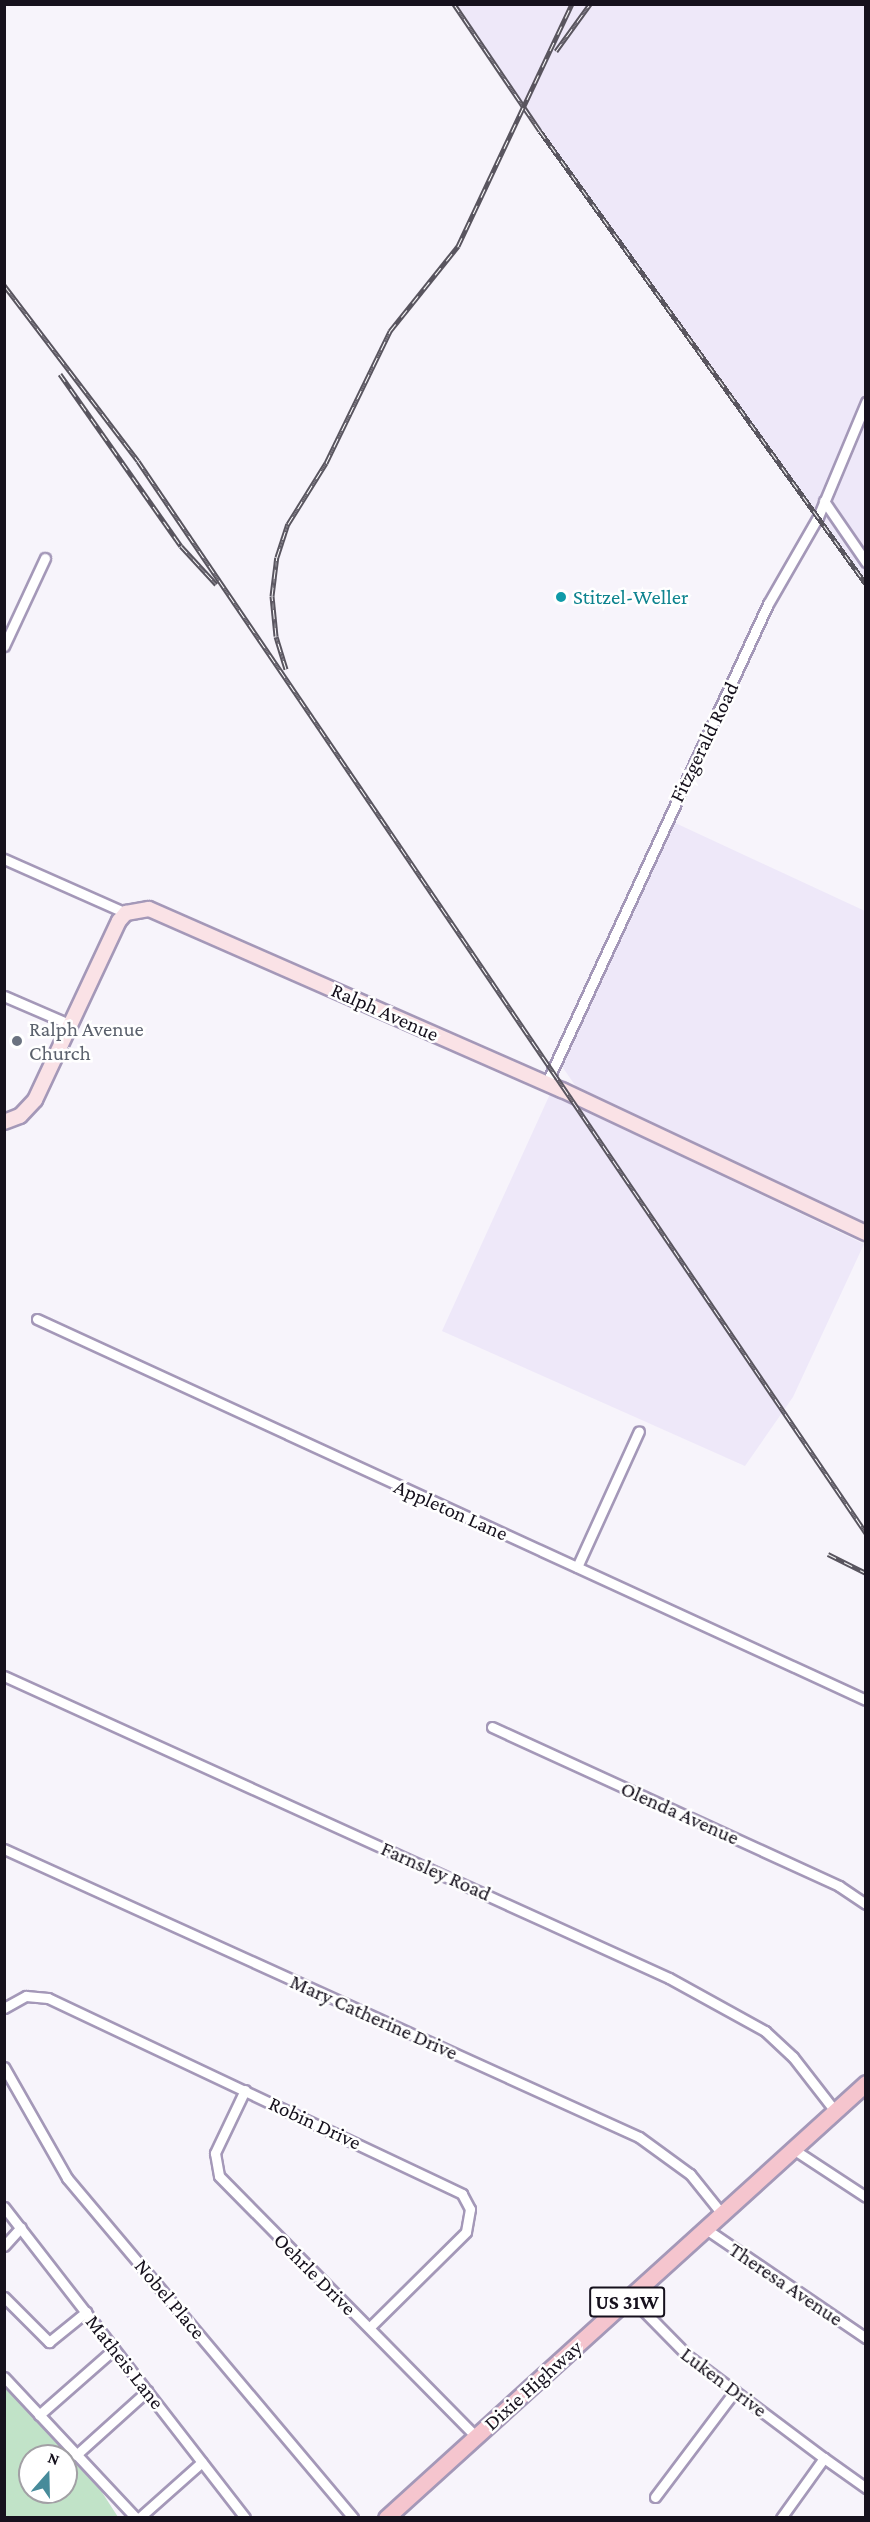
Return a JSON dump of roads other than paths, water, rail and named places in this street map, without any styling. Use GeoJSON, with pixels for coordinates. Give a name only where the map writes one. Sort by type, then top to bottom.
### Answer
{"type":"FeatureCollection","features":[{"type":"Feature","properties":{"kind":"main road","name":"Dixie Highway"},"geometry":{"type":"LineString","coordinates":[[386,2517],[631,2298],[866,2083]]}},
{"type":"Feature","properties":{"kind":"street","name":"Fitzgerald Road"},"geometry":{"type":"LineString","coordinates":[[546,1084],[768,604],[824,501],[866,402]]}},
{"type":"Feature","properties":{"kind":"street"},"geometry":{"type":"LineString","coordinates":[[824,501],[866,562]]}},
{"type":"Feature","properties":{"kind":"street"},"geometry":{"type":"LineString","coordinates":[[4,646],[45,558]]}},
{"type":"Feature","properties":{"kind":"street"},"geometry":{"type":"LineString","coordinates":[[4,858],[126,913],[115,929],[36,1100],[20,1116],[4,1122]]}},
{"type":"Feature","properties":{"kind":"street","name":"Ralph Avenue"},"geometry":{"type":"LineString","coordinates":[[126,913],[149,909],[162,912],[546,1084],[866,1233]]}},
{"type":"Feature","properties":{"kind":"street"},"geometry":{"type":"LineString","coordinates":[[4,996],[71,1025]]}},
{"type":"Feature","properties":{"kind":"street","name":"Appleton Lane"},"geometry":{"type":"LineString","coordinates":[[37,1319],[866,1700]]}},
{"type":"Feature","properties":{"kind":"street"},"geometry":{"type":"LineString","coordinates":[[577,1567],[639,1431]]}},
{"type":"Feature","properties":{"kind":"street","name":"Farnsley Road"},"geometry":{"type":"LineString","coordinates":[[4,1677],[669,1978],[765,2031],[793,2057],[835,2111]]}},
{"type":"Feature","properties":{"kind":"street","name":"Olenda Avenue"},"geometry":{"type":"LineString","coordinates":[[492,1727],[828,1881],[866,1904]]}},
{"type":"Feature","properties":{"kind":"street","name":"Mary Catherine Drive"},"geometry":{"type":"LineString","coordinates":[[4,1849],[639,2137],[690,2174],[722,2214]]}},
{"type":"Feature","properties":{"kind":"street","name":"Robin Drive"},"geometry":{"type":"LineString","coordinates":[[4,2008],[26,1996],[48,1998],[450,2185],[468,2202],[471,2219],[466,2232],[369,2328]]}},
{"type":"Feature","properties":{"kind":"street","name":"Nobel Place"},"geometry":{"type":"LineString","coordinates":[[4,2067],[67,2178],[353,2517]]}},
{"type":"Feature","properties":{"kind":"street","name":"Oehrle Drive"},"geometry":{"type":"LineString","coordinates":[[245,2090],[216,2153],[219,2175],[476,2437]]}},
{"type":"Feature","properties":{"kind":"street"},"geometry":{"type":"LineString","coordinates":[[793,2150],[866,2197]]}},
{"type":"Feature","properties":{"kind":"street","name":"Matheis Lane"},"geometry":{"type":"LineString","coordinates":[[4,2207],[202,2462],[239,2515]]}},
{"type":"Feature","properties":{"kind":"street"},"geometry":{"type":"LineString","coordinates":[[4,2246],[21,2227]]}},
{"type":"Feature","properties":{"kind":"street","name":"Theresa Avenue"},"geometry":{"type":"LineString","coordinates":[[706,2229],[866,2338]]}},
{"type":"Feature","properties":{"kind":"street"},"geometry":{"type":"LineString","coordinates":[[4,2297],[49,2342],[86,2312]]}},
{"type":"Feature","properties":{"kind":"street","name":"Luken Drive"},"geometry":{"type":"LineString","coordinates":[[631,2298],[682,2351],[866,2488]]}},
{"type":"Feature","properties":{"kind":"street"},"geometry":{"type":"LineString","coordinates":[[39,2415],[114,2349]]}},
{"type":"Feature","properties":{"kind":"street"},"geometry":{"type":"LineString","coordinates":[[4,2377],[66,2444]]}},
{"type":"Feature","properties":{"kind":"street"},"geometry":{"type":"LineString","coordinates":[[78,2453],[147,2391]]}},
{"type":"Feature","properties":{"kind":"street"},"geometry":{"type":"LineString","coordinates":[[655,2497],[735,2391]]}},
{"type":"Feature","properties":{"kind":"street"},"geometry":{"type":"LineString","coordinates":[[78,2457],[137,2517],[202,2462]]}},
{"type":"Feature","properties":{"kind":"street"},"geometry":{"type":"LineString","coordinates":[[781,2517],[824,2457]]}},
{"type":"Feature","properties":{"kind":"railway"},"geometry":{"type":"LineString","coordinates":[[454,4],[540,131],[866,584]]}},
{"type":"Feature","properties":{"kind":"railway"},"geometry":{"type":"LineString","coordinates":[[286,669],[276,636],[272,596],[277,557],[288,524],[326,463],[390,331],[458,246],[572,4]]}},
{"type":"Feature","properties":{"kind":"railway"},"geometry":{"type":"LineString","coordinates":[[556,51],[590,4]]}},
{"type":"Feature","properties":{"kind":"railway"},"geometry":{"type":"LineString","coordinates":[[4,285],[138,461],[866,1533]]}},
{"type":"Feature","properties":{"kind":"railway"},"geometry":{"type":"LineString","coordinates":[[60,374],[181,546],[216,584]]}},
{"type":"Feature","properties":{"kind":"railway"},"geometry":{"type":"LineString","coordinates":[[828,1554],[866,1573]]}},
{"type":"Feature","properties":{"kind":"place","name":"Stitzel-Weller"},"geometry":{"type":"Point","coordinates":[561,597]}},
{"type":"Feature","properties":{"kind":"place","name":"Ralph Avenue Church"},"geometry":{"type":"Point","coordinates":[17,1041]}}]}
